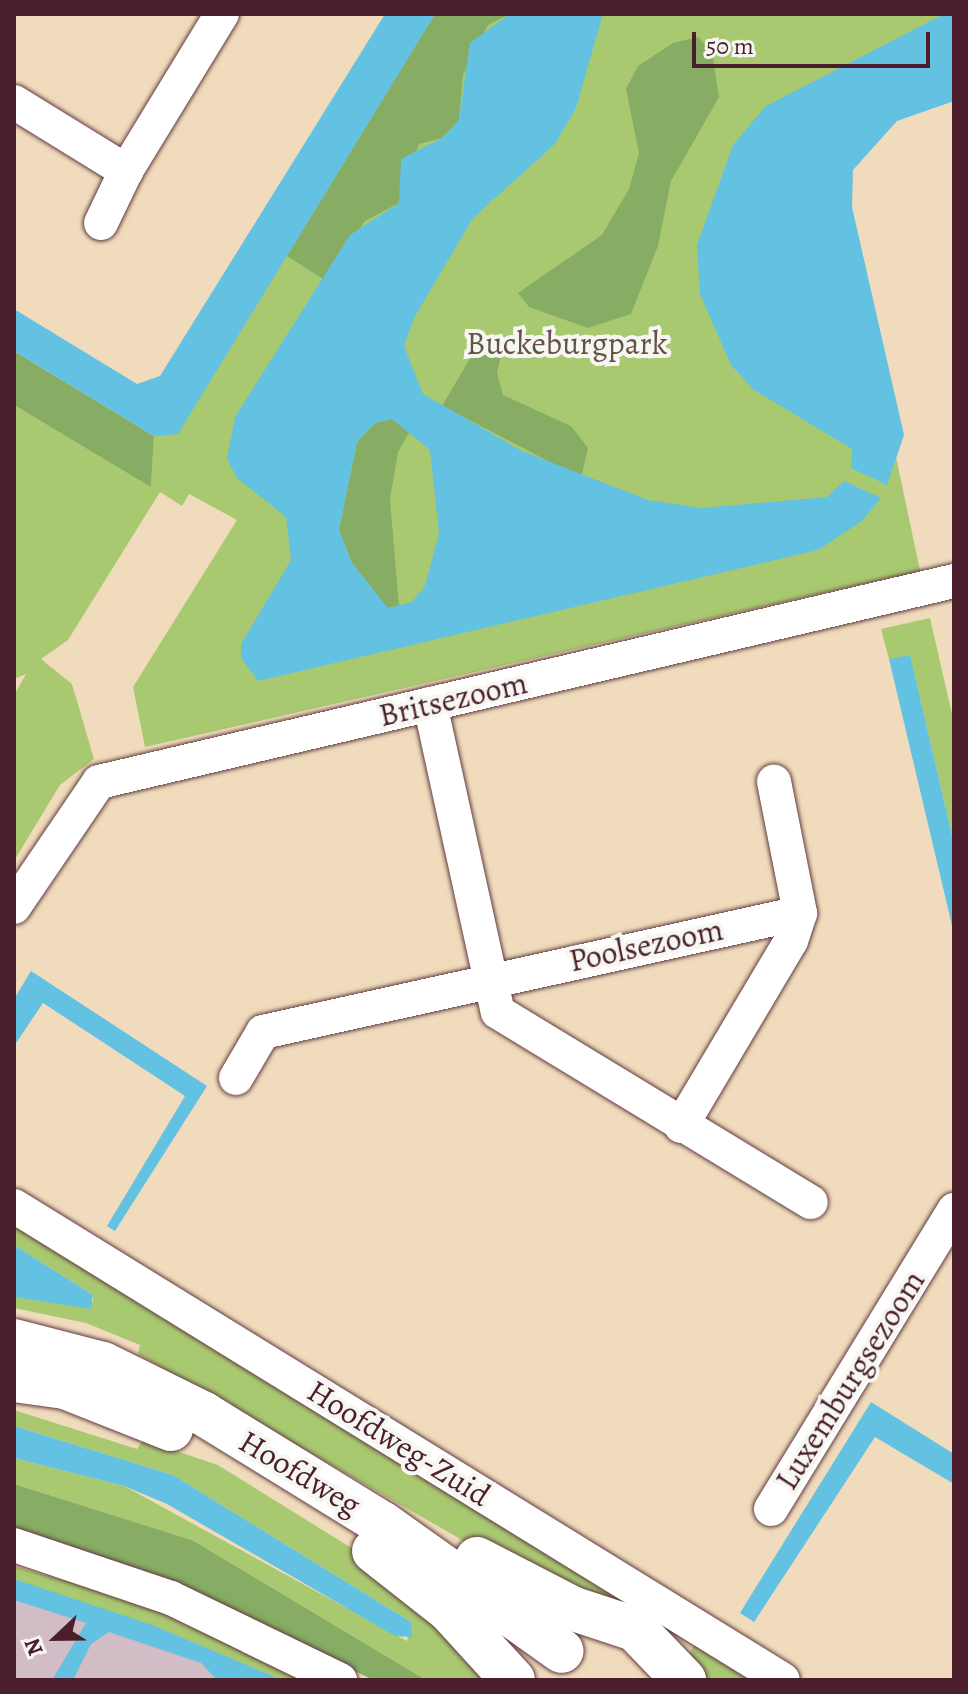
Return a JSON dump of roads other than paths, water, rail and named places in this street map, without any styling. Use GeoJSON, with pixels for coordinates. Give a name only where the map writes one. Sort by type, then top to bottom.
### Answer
{"type":"FeatureCollection","features":[{"type":"Feature","properties":{"kind":"main road","name":"Hoofdweg"},"geometry":{"type":"LineString","coordinates":[[14,1341],[103,1364],[178,1400],[383,1524],[562,1651]]}},
{"type":"Feature","properties":{"kind":"main road","name":"Hoofdweg"},"geometry":{"type":"LineString","coordinates":[[14,1380],[141,1413],[206,1447],[408,1575],[513,1680]]}},
{"type":"Feature","properties":{"kind":"main road"},"geometry":{"type":"LineString","coordinates":[[383,1524],[412,1524],[562,1604],[635,1629],[684,1680]]}},
{"type":"Feature","properties":{"kind":"main road"},"geometry":{"type":"LineString","coordinates":[[527,1680],[562,1651],[612,1651],[648,1680]]}},
{"type":"Feature","properties":{"kind":"street"},"geometry":{"type":"LineString","coordinates":[[101,223],[126,171],[222,14]]}},
{"type":"Feature","properties":{"kind":"street"},"geometry":{"type":"LineString","coordinates":[[14,102],[126,171]]}},
{"type":"Feature","properties":{"kind":"street","name":"Britsezoom"},"geometry":{"type":"LineString","coordinates":[[14,907],[99,782],[954,581]]}},
{"type":"Feature","properties":{"kind":"street"},"geometry":{"type":"LineString","coordinates":[[430,704],[498,1012],[681,1126],[811,1202]]}},
{"type":"Feature","properties":{"kind":"street"},"geometry":{"type":"LineString","coordinates":[[681,1126],[791,941],[800,913],[774,782]]}},
{"type":"Feature","properties":{"kind":"street","name":"Poolsezoom"},"geometry":{"type":"LineString","coordinates":[[236,1078],[263,1032],[492,977],[800,913]]}},
{"type":"Feature","properties":{"kind":"street","name":"Hoofdweg-Zuid"},"geometry":{"type":"LineString","coordinates":[[14,1206],[783,1680]]}},
{"type":"Feature","properties":{"kind":"street","name":"Luxemburgsezoom"},"geometry":{"type":"LineString","coordinates":[[771,1509],[954,1211]]}},
{"type":"Feature","properties":{"kind":"street"},"geometry":{"type":"LineString","coordinates":[[14,1545],[171,1598],[340,1680]]}},
{"type":"Feature","properties":{"kind":"water"},"geometry":{"type":"Polygon","coordinates":[[[385,14],[435,14],[178,434],[154,436],[14,351],[14,309],[137,384],[160,376],[385,14]]]}},
{"type":"Feature","properties":{"kind":"water"},"geometry":{"type":"Polygon","coordinates":[[[510,14],[603,14],[576,108],[555,144],[473,218],[414,318],[404,346],[423,394],[522,451],[648,500],[701,508],[827,497],[844,481],[881,498],[862,521],[818,550],[258,681],[241,658],[241,644],[291,560],[286,517],[237,478],[227,459],[235,417],[350,235],[399,203],[401,159],[442,138],[459,120],[470,43],[510,14]],[[392,419],[375,423],[357,442],[339,530],[352,563],[388,608],[412,602],[425,586],[439,533],[430,450],[392,419]]]}},
{"type":"Feature","properties":{"kind":"water"},"geometry":{"type":"Polygon","coordinates":[[[944,14],[954,14],[954,101],[897,121],[853,170],[852,207],[904,435],[887,485],[851,468],[852,449],[754,390],[731,365],[700,294],[697,245],[733,145],[766,106],[944,14]]]}},
{"type":"Feature","properties":{"kind":"water"},"geometry":{"type":"Polygon","coordinates":[[[910,655],[954,844],[954,934],[889,659],[910,655]]]}},
{"type":"Feature","properties":{"kind":"water"},"geometry":{"type":"Polygon","coordinates":[[[31,971],[207,1086],[115,1231],[107,1226],[185,1096],[43,1003],[14,1046],[14,999],[31,971]]]}},
{"type":"Feature","properties":{"kind":"water"},"geometry":{"type":"Polygon","coordinates":[[[14,1245],[93,1295],[91,1309],[14,1297],[14,1245]]]}},
{"type":"Feature","properties":{"kind":"water"},"geometry":{"type":"Polygon","coordinates":[[[871,1402],[954,1454],[954,1484],[875,1437],[754,1622],[740,1613],[871,1402]]]}},
{"type":"Feature","properties":{"kind":"water"},"geometry":{"type":"Polygon","coordinates":[[[14,1426],[173,1475],[411,1622],[412,1637],[395,1636],[167,1504],[124,1486],[14,1458],[14,1426]]]}},
{"type":"Feature","properties":{"kind":"water"},"geometry":{"type":"Polygon","coordinates":[[[14,1579],[152,1625],[282,1680],[217,1680],[201,1663],[109,1632],[91,1644],[73,1680],[52,1680],[86,1623],[14,1600],[14,1579]]]}},
{"type":"Feature","properties":{"kind":"park label","name":"Buckeburgpark"},"geometry":{"type":"Point","coordinates":[567,343]}}]}
